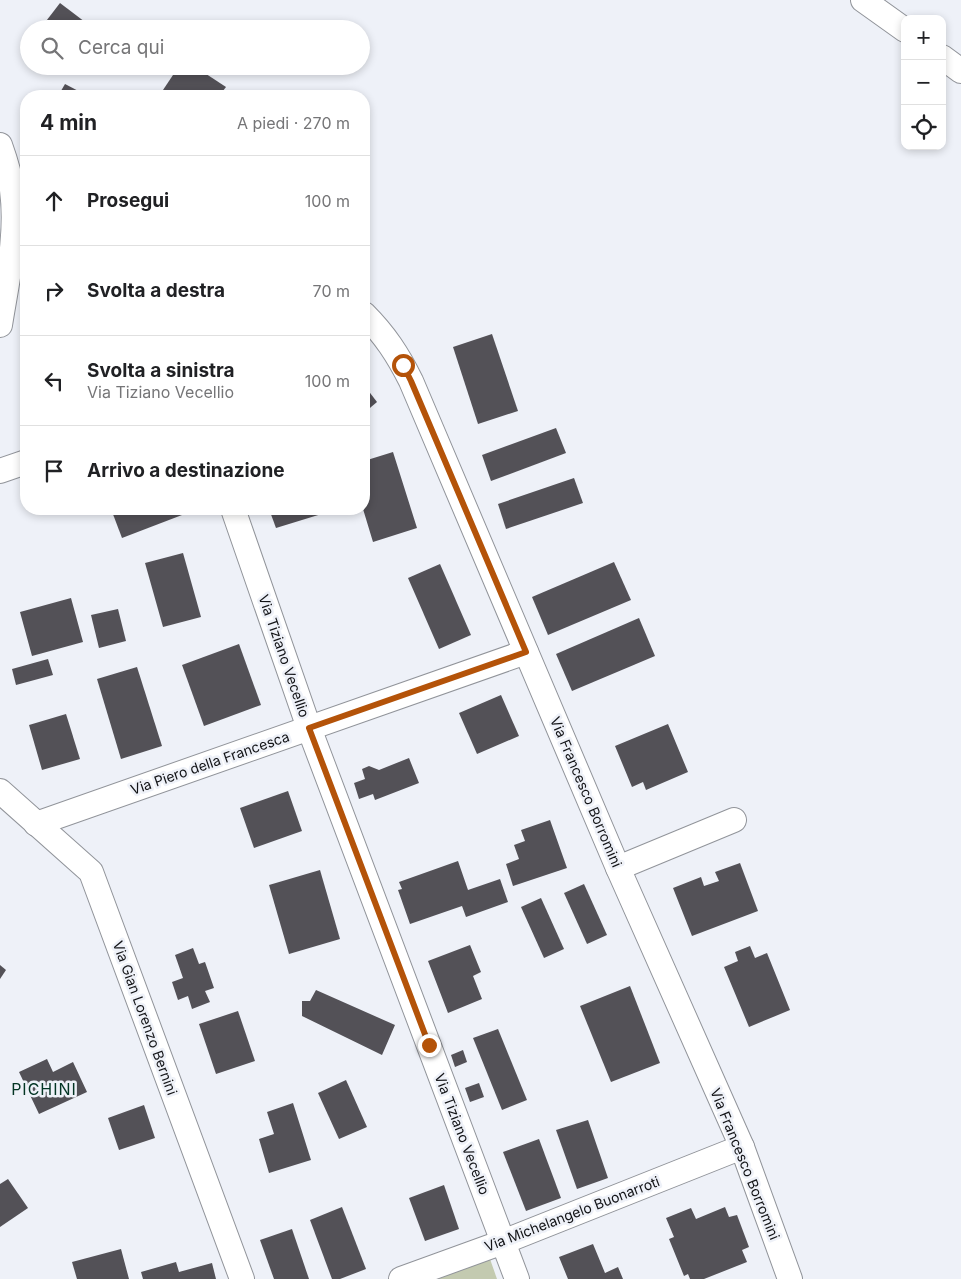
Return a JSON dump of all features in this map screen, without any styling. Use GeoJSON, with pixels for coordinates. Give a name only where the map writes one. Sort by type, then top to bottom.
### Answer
{"type":"FeatureCollection","features":[{"type":"Feature","properties":{"kind":"street"},"geometry":{"type":"LineString","coordinates":[[863,0],[901,27]]}},
{"type":"Feature","properties":{"kind":"street"},"geometry":{"type":"LineString","coordinates":[[946,60],[961,71]]}},
{"type":"Feature","properties":{"kind":"street"},"geometry":{"type":"LineString","coordinates":[[0,145],[20,218],[0,325]]}},
{"type":"Feature","properties":{"kind":"street","name":"Via Francesco Borromini"},"geometry":{"type":"LineString","coordinates":[[370,320],[392,346],[411,381],[618,868],[742,1147],[790,1279]]}},
{"type":"Feature","properties":{"kind":"street"},"geometry":{"type":"LineString","coordinates":[[0,472],[20,464]]}},
{"type":"Feature","properties":{"kind":"street","name":"Via Tiziano Vecellio"},"geometry":{"type":"LineString","coordinates":[[235,515],[309,728],[517,1279]]}},
{"type":"Feature","properties":{"kind":"street","name":"Via Piero della Francesca"},"geometry":{"type":"LineString","coordinates":[[36,824],[526,652]]}},
{"type":"Feature","properties":{"kind":"street","name":"Via Gian Lorenzo Bernini"},"geometry":{"type":"LineString","coordinates":[[0,791],[91,872],[242,1279]]}},
{"type":"Feature","properties":{"kind":"street"},"geometry":{"type":"LineString","coordinates":[[618,868],[734,820]]}},
{"type":"Feature","properties":{"kind":"street","name":"Via Michelangelo Buonarroti"},"geometry":{"type":"LineString","coordinates":[[402,1279],[503,1242],[742,1147]]}},
{"type":"Feature","properties":{"kind":"green space"},"geometry":{"type":"Polygon","coordinates":[[[490,1259],[497,1279],[438,1279],[490,1259]]]}},
{"type":"Feature","properties":{"kind":"building"},"geometry":{"type":"Polygon","coordinates":[[[60,3],[82,20],[47,20],[60,3]]]}},
{"type":"Feature","properties":{"kind":"building"},"geometry":{"type":"Polygon","coordinates":[[[173,75],[208,75],[226,87],[224,90],[163,90],[173,75]]]}},
{"type":"Feature","properties":{"kind":"building"},"geometry":{"type":"Polygon","coordinates":[[[65,84],[76,90],[62,90],[65,84]]]}},
{"type":"Feature","properties":{"kind":"building"},"geometry":{"type":"Polygon","coordinates":[[[492,334],[518,411],[478,424],[453,347],[492,334]]]}},
{"type":"Feature","properties":{"kind":"building"},"geometry":{"type":"Polygon","coordinates":[[[370,393],[377,402],[370,408],[370,393]]]}},
{"type":"Feature","properties":{"kind":"building"},"geometry":{"type":"Polygon","coordinates":[[[556,428],[566,453],[491,481],[482,455],[556,428]]]}},
{"type":"Feature","properties":{"kind":"building"},"geometry":{"type":"Polygon","coordinates":[[[393,452],[417,528],[373,542],[365,515],[370,515],[370,459],[393,452]]]}},
{"type":"Feature","properties":{"kind":"building"},"geometry":{"type":"Polygon","coordinates":[[[574,478],[583,503],[506,529],[498,504],[574,478]]]}},
{"type":"Feature","properties":{"kind":"building"},"geometry":{"type":"Polygon","coordinates":[[[113,515],[182,515],[122,538],[113,515]]]}},
{"type":"Feature","properties":{"kind":"building"},"geometry":{"type":"Polygon","coordinates":[[[271,515],[318,515],[276,528],[271,515]]]}},
{"type":"Feature","properties":{"kind":"building"},"geometry":{"type":"Polygon","coordinates":[[[183,553],[201,617],[163,627],[145,563],[183,553]]]}},
{"type":"Feature","properties":{"kind":"building"},"geometry":{"type":"Polygon","coordinates":[[[614,562],[631,600],[548,635],[532,597],[614,562]]]}},
{"type":"Feature","properties":{"kind":"building"},"geometry":{"type":"Polygon","coordinates":[[[440,564],[471,635],[439,649],[408,578],[440,564]]]}},
{"type":"Feature","properties":{"kind":"building"},"geometry":{"type":"Polygon","coordinates":[[[71,598],[83,642],[32,656],[20,612],[71,598]]]}},
{"type":"Feature","properties":{"kind":"building"},"geometry":{"type":"Polygon","coordinates":[[[118,609],[126,641],[99,648],[91,615],[118,609]]]}},
{"type":"Feature","properties":{"kind":"building"},"geometry":{"type":"Polygon","coordinates":[[[639,618],[655,656],[572,691],[556,654],[639,618]]]}},
{"type":"Feature","properties":{"kind":"building"},"geometry":{"type":"Polygon","coordinates":[[[239,644],[261,705],[204,726],[182,665],[239,644]]]}},
{"type":"Feature","properties":{"kind":"building"},"geometry":{"type":"Polygon","coordinates":[[[48,659],[53,675],[16,685],[12,669],[48,659]]]}},
{"type":"Feature","properties":{"kind":"building"},"geometry":{"type":"Polygon","coordinates":[[[137,667],[162,746],[121,759],[97,679],[137,667]]]}},
{"type":"Feature","properties":{"kind":"building"},"geometry":{"type":"Polygon","coordinates":[[[501,695],[519,736],[477,754],[459,713],[501,695]]]}},
{"type":"Feature","properties":{"kind":"building"},"geometry":{"type":"Polygon","coordinates":[[[66,714],[80,759],[42,770],[29,725],[66,714]]]}},
{"type":"Feature","properties":{"kind":"building"},"geometry":{"type":"Polygon","coordinates":[[[668,724],[688,772],[646,790],[643,782],[632,787],[615,746],[668,724]]]}},
{"type":"Feature","properties":{"kind":"building"},"geometry":{"type":"Polygon","coordinates":[[[409,758],[419,783],[375,800],[373,794],[359,799],[354,783],[365,779],[362,769],[369,766],[379,770],[409,758]]]}},
{"type":"Feature","properties":{"kind":"building"},"geometry":{"type":"Polygon","coordinates":[[[288,791],[302,831],[254,848],[240,808],[288,791]]]}},
{"type":"Feature","properties":{"kind":"building"},"geometry":{"type":"Polygon","coordinates":[[[550,820],[567,868],[513,886],[506,864],[519,859],[514,845],[525,841],[521,830],[550,820]]]}},
{"type":"Feature","properties":{"kind":"building"},"geometry":{"type":"Polygon","coordinates":[[[458,861],[468,890],[500,879],[508,902],[466,917],[462,906],[410,924],[398,890],[402,889],[399,882],[458,861]]]}},
{"type":"Feature","properties":{"kind":"building"},"geometry":{"type":"Polygon","coordinates":[[[740,863],[758,911],[692,936],[673,888],[701,877],[704,886],[719,881],[715,872],[740,863]]]}},
{"type":"Feature","properties":{"kind":"building"},"geometry":{"type":"Polygon","coordinates":[[[320,870],[340,939],[289,954],[269,885],[320,870]]]}},
{"type":"Feature","properties":{"kind":"building"},"geometry":{"type":"Polygon","coordinates":[[[584,884],[607,935],[587,944],[564,893],[584,884]]]}},
{"type":"Feature","properties":{"kind":"building"},"geometry":{"type":"Polygon","coordinates":[[[541,898],[564,949],[544,958],[521,907],[541,898]]]}},
{"type":"Feature","properties":{"kind":"building"},"geometry":{"type":"Polygon","coordinates":[[[470,945],[481,972],[473,976],[482,999],[448,1013],[428,961],[470,945]]]}},
{"type":"Feature","properties":{"kind":"building"},"geometry":{"type":"Polygon","coordinates":[[[750,946],[755,958],[767,953],[790,1010],[749,1027],[724,967],[738,961],[735,952],[750,946]]]}},
{"type":"Feature","properties":{"kind":"building"},"geometry":{"type":"Polygon","coordinates":[[[193,948],[199,964],[205,962],[214,988],[205,991],[210,1002],[192,1009],[188,996],[178,1000],[172,982],[183,978],[175,955],[193,948]]]}},
{"type":"Feature","properties":{"kind":"building"},"geometry":{"type":"Polygon","coordinates":[[[0,965],[6,970],[0,979],[0,965]]]}},
{"type":"Feature","properties":{"kind":"building"},"geometry":{"type":"Polygon","coordinates":[[[630,986],[660,1063],[611,1082],[580,1006],[630,986]]]}},
{"type":"Feature","properties":{"kind":"building"},"geometry":{"type":"Polygon","coordinates":[[[316,990],[395,1025],[382,1055],[302,1016],[302,1001],[310,1001],[316,990]]]}},
{"type":"Feature","properties":{"kind":"building"},"geometry":{"type":"Polygon","coordinates":[[[238,1011],[255,1061],[216,1074],[199,1024],[238,1011]]]}},
{"type":"Feature","properties":{"kind":"building"},"geometry":{"type":"Polygon","coordinates":[[[498,1029],[527,1100],[502,1110],[473,1038],[498,1029]]]}},
{"type":"Feature","properties":{"kind":"building"},"geometry":{"type":"Polygon","coordinates":[[[463,1050],[467,1062],[455,1067],[451,1055],[463,1050]]]}},
{"type":"Feature","properties":{"kind":"building"},"geometry":{"type":"Polygon","coordinates":[[[47,1059],[53,1072],[73,1062],[87,1092],[39,1114],[19,1072],[47,1059]]]}},
{"type":"Feature","properties":{"kind":"building"},"geometry":{"type":"Polygon","coordinates":[[[346,1080],[367,1127],[339,1139],[318,1093],[346,1080]]]}},
{"type":"Feature","properties":{"kind":"building"},"geometry":{"type":"Polygon","coordinates":[[[479,1083],[484,1097],[470,1102],[465,1088],[479,1083]]]}},
{"type":"Feature","properties":{"kind":"building"},"geometry":{"type":"Polygon","coordinates":[[[293,1103],[311,1160],[269,1173],[259,1139],[274,1134],[267,1112],[293,1103]]]}},
{"type":"Feature","properties":{"kind":"building"},"geometry":{"type":"Polygon","coordinates":[[[144,1105],[155,1138],[119,1150],[108,1118],[144,1105]]]}},
{"type":"Feature","properties":{"kind":"building"},"geometry":{"type":"Polygon","coordinates":[[[588,1120],[608,1178],[577,1189],[556,1130],[588,1120]]]}},
{"type":"Feature","properties":{"kind":"building"},"geometry":{"type":"Polygon","coordinates":[[[539,1139],[561,1198],[526,1211],[503,1152],[539,1139]]]}},
{"type":"Feature","properties":{"kind":"building"},"geometry":{"type":"Polygon","coordinates":[[[8,1179],[28,1208],[0,1227],[0,1184],[8,1179]]]}},
{"type":"Feature","properties":{"kind":"building"},"geometry":{"type":"Polygon","coordinates":[[[444,1185],[459,1229],[425,1241],[409,1198],[444,1185]]]}},
{"type":"Feature","properties":{"kind":"building"},"geometry":{"type":"Polygon","coordinates":[[[342,1207],[366,1269],[340,1279],[332,1279],[310,1220],[342,1207]]]}},
{"type":"Feature","properties":{"kind":"building"},"geometry":{"type":"Polygon","coordinates":[[[725,1207],[729,1217],[737,1215],[749,1247],[742,1250],[747,1262],[704,1279],[690,1279],[688,1274],[684,1276],[669,1239],[674,1237],[666,1218],[691,1208],[696,1219],[725,1207]]]}},
{"type":"Feature","properties":{"kind":"building"},"geometry":{"type":"Polygon","coordinates":[[[292,1229],[309,1279],[274,1279],[260,1240],[292,1229]]]}},
{"type":"Feature","properties":{"kind":"building"},"geometry":{"type":"Polygon","coordinates":[[[593,1244],[605,1273],[618,1267],[623,1279],[568,1279],[559,1257],[593,1244]]]}},
{"type":"Feature","properties":{"kind":"building"},"geometry":{"type":"Polygon","coordinates":[[[121,1249],[129,1279],[77,1279],[72,1262],[121,1249]]]}},
{"type":"Feature","properties":{"kind":"building"},"geometry":{"type":"Polygon","coordinates":[[[176,1262],[179,1272],[212,1263],[216,1279],[143,1279],[141,1272],[176,1262]]]}},
{"type":"Feature","properties":{"kind":"district","name":"PICHINI"},"geometry":{"type":"Point","coordinates":[44,1089]}},
{"type":"Feature","properties":{"kind":"route"},"geometry":{"type":"LineString","coordinates":[[403,365],[526,652],[309,728],[429,1045]]}}]}
